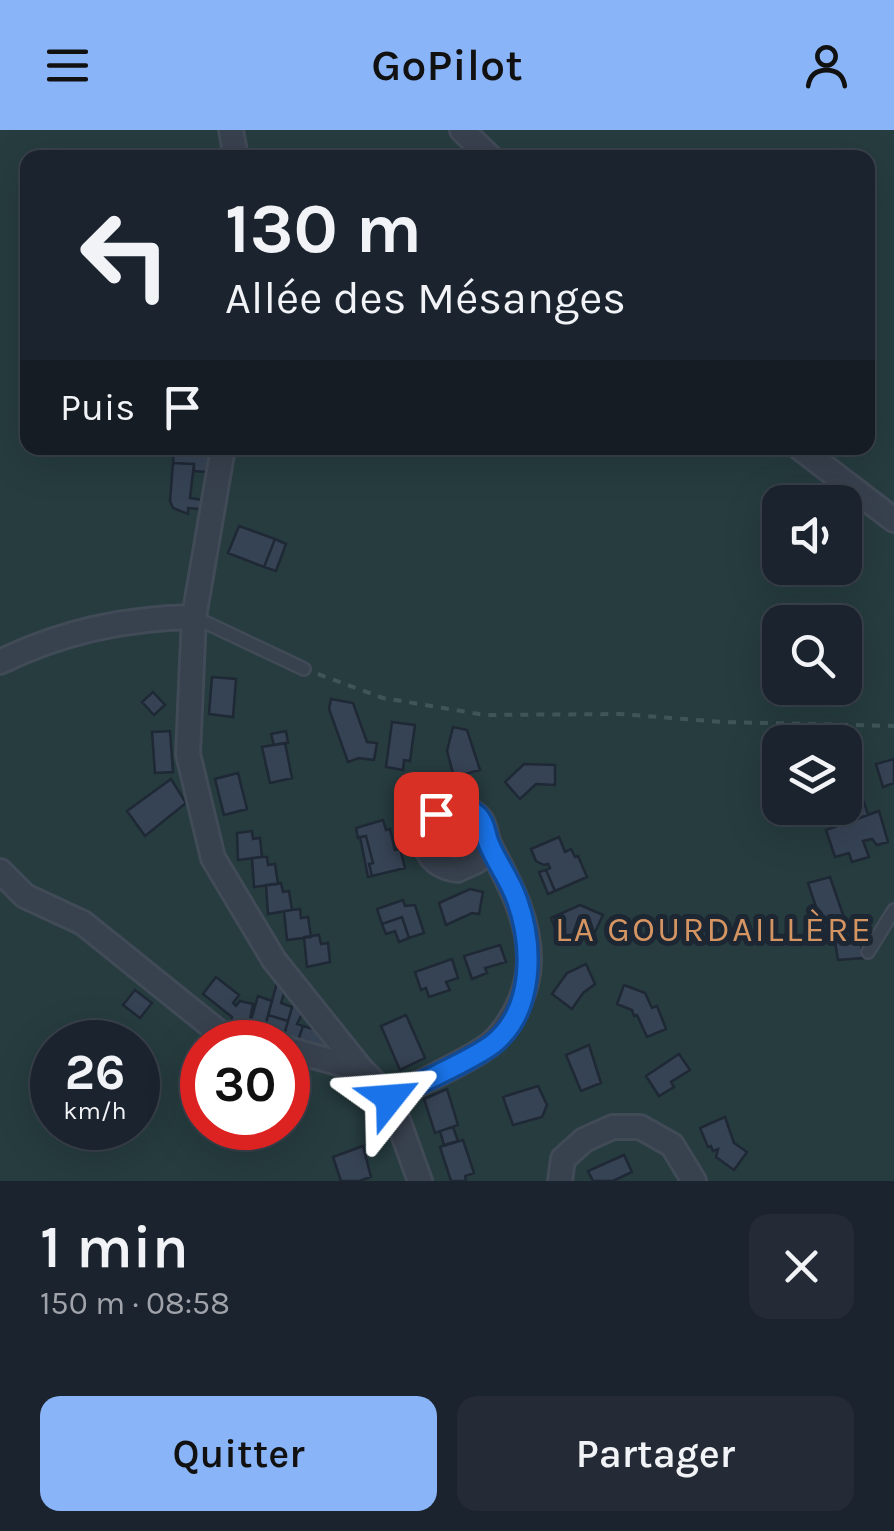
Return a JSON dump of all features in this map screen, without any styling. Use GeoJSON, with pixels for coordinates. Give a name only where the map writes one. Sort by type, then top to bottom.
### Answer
{"type":"FeatureCollection","features":[{"type":"Feature","properties":{"kind":"street"},"geometry":{"type":"LineString","coordinates":[[462,130],[483,150]]}},
{"type":"Feature","properties":{"kind":"street"},"geometry":{"type":"LineString","coordinates":[[223,455],[194,617],[188,754],[213,858],[274,960],[362,1070],[390,1098],[420,1181]]}},
{"type":"Feature","properties":{"kind":"street"},"geometry":{"type":"LineString","coordinates":[[809,455],[894,520]]}},
{"type":"Feature","properties":{"kind":"street"},"geometry":{"type":"LineString","coordinates":[[0,662],[33,646],[112,623],[194,617]]}},
{"type":"Feature","properties":{"kind":"street"},"geometry":{"type":"LineString","coordinates":[[390,1098],[493,1043],[511,1021],[523,994],[529,964],[526,936],[517,899],[487,841]]}},
{"type":"Feature","properties":{"kind":"street"},"geometry":{"type":"LineString","coordinates":[[0,871],[25,896],[83,923],[204,1020]]}},
{"type":"Feature","properties":{"kind":"street"},"geometry":{"type":"LineString","coordinates":[[310,1056],[362,1070]]}},
{"type":"Feature","properties":{"kind":"street"},"geometry":{"type":"LineString","coordinates":[[560,1181],[563,1159],[584,1140],[612,1126],[640,1127],[672,1146],[694,1181]]}},
{"type":"Feature","properties":{"kind":"lane"},"geometry":{"type":"LineString","coordinates":[[194,617],[304,670]]}},
{"type":"Feature","properties":{"kind":"lane"},"geometry":{"type":"LineString","coordinates":[[868,952],[894,910]]}},
{"type":"Feature","properties":{"kind":"path"},"geometry":{"type":"LineString","coordinates":[[304,670],[384,698],[485,715],[620,714],[722,722],[894,726]]}},
{"type":"Feature","properties":{"kind":"green space"},"geometry":{"type":"Polygon","coordinates":[[[0,130],[894,130],[894,1181],[0,1181],[0,130]]]}},
{"type":"Feature","properties":{"kind":"building"},"geometry":{"type":"Polygon","coordinates":[[[174,455],[210,455],[207,472],[194,471],[194,464],[173,463],[174,455]]]}},
{"type":"Feature","properties":{"kind":"building"},"geometry":{"type":"Polygon","coordinates":[[[173,463],[194,464],[190,498],[202,500],[201,509],[188,508],[188,514],[173,508],[173,463]]]}},
{"type":"Feature","properties":{"kind":"building"},"geometry":{"type":"Polygon","coordinates":[[[239,526],[275,539],[264,567],[228,553],[239,526]]]}},
{"type":"Feature","properties":{"kind":"building"},"geometry":{"type":"Polygon","coordinates":[[[275,539],[286,544],[276,571],[264,567],[275,539]]]}},
{"type":"Feature","properties":{"kind":"building"},"geometry":{"type":"Polygon","coordinates":[[[212,677],[236,679],[233,717],[209,714],[212,677]]]}},
{"type":"Feature","properties":{"kind":"building"},"geometry":{"type":"Polygon","coordinates":[[[153,692],[165,705],[154,715],[142,702],[153,692]]]}},
{"type":"Feature","properties":{"kind":"building"},"geometry":{"type":"Polygon","coordinates":[[[331,699],[353,703],[367,742],[377,743],[374,760],[359,758],[348,762],[329,709],[331,699]]]}},
{"type":"Feature","properties":{"kind":"building"},"geometry":{"type":"Polygon","coordinates":[[[392,722],[415,725],[410,761],[404,760],[403,770],[386,767],[392,722]]]}},
{"type":"Feature","properties":{"kind":"building"},"geometry":{"type":"Polygon","coordinates":[[[453,727],[467,730],[480,770],[454,777],[447,751],[453,727]]]}},
{"type":"Feature","properties":{"kind":"building"},"geometry":{"type":"Polygon","coordinates":[[[170,731],[173,772],[155,773],[152,732],[170,731]]]}},
{"type":"Feature","properties":{"kind":"building"},"geometry":{"type":"Polygon","coordinates":[[[286,731],[288,743],[274,745],[271,734],[286,731]]]}},
{"type":"Feature","properties":{"kind":"building"},"geometry":{"type":"Polygon","coordinates":[[[285,743],[292,778],[270,783],[262,747],[285,743]]]}},
{"type":"Feature","properties":{"kind":"building"},"geometry":{"type":"Polygon","coordinates":[[[894,759],[894,783],[883,787],[876,764],[894,759]]]}},
{"type":"Feature","properties":{"kind":"building"},"geometry":{"type":"Polygon","coordinates":[[[524,764],[555,765],[555,785],[536,784],[520,799],[505,782],[524,764]]]}},
{"type":"Feature","properties":{"kind":"building"},"geometry":{"type":"Polygon","coordinates":[[[238,773],[247,809],[224,815],[215,779],[238,773]]]}},
{"type":"Feature","properties":{"kind":"building"},"geometry":{"type":"Polygon","coordinates":[[[171,779],[186,803],[145,836],[127,811],[171,779]]]}},
{"type":"Feature","properties":{"kind":"building"},"geometry":{"type":"Polygon","coordinates":[[[879,811],[888,842],[877,845],[872,839],[863,841],[869,857],[852,862],[849,853],[835,857],[826,830],[840,825],[862,825],[862,817],[879,811]]]}},
{"type":"Feature","properties":{"kind":"building"},"geometry":{"type":"Polygon","coordinates":[[[383,820],[386,830],[390,829],[395,850],[400,849],[405,868],[372,876],[366,836],[358,838],[356,828],[383,820]]]}},
{"type":"Feature","properties":{"kind":"building"},"geometry":{"type":"Polygon","coordinates":[[[252,831],[253,839],[260,838],[262,857],[238,860],[237,833],[252,831]]]}},
{"type":"Feature","properties":{"kind":"building"},"geometry":{"type":"Polygon","coordinates":[[[366,836],[373,863],[369,864],[372,876],[368,877],[360,837],[366,836]]]}},
{"type":"Feature","properties":{"kind":"building"},"geometry":{"type":"Polygon","coordinates":[[[559,837],[565,852],[571,849],[578,856],[587,877],[555,891],[546,870],[550,868],[548,864],[536,861],[531,849],[559,837]]]}},
{"type":"Feature","properties":{"kind":"building"},"geometry":{"type":"Polygon","coordinates":[[[267,857],[268,865],[275,864],[278,884],[254,887],[252,858],[267,857]]]}},
{"type":"Feature","properties":{"kind":"building"},"geometry":{"type":"Polygon","coordinates":[[[546,870],[555,891],[548,894],[539,872],[546,870]]]}},
{"type":"Feature","properties":{"kind":"building"},"geometry":{"type":"Polygon","coordinates":[[[830,877],[850,935],[860,935],[863,958],[838,960],[833,929],[824,931],[808,883],[830,877]]]}},
{"type":"Feature","properties":{"kind":"building"},"geometry":{"type":"Polygon","coordinates":[[[281,883],[283,892],[289,891],[292,910],[268,914],[266,885],[281,883]]]}},
{"type":"Feature","properties":{"kind":"building"},"geometry":{"type":"Polygon","coordinates":[[[470,889],[483,892],[479,914],[472,913],[446,925],[439,903],[470,889]]]}},
{"type":"Feature","properties":{"kind":"building"},"geometry":{"type":"Polygon","coordinates":[[[403,900],[405,906],[415,905],[424,933],[409,938],[402,917],[382,924],[377,909],[403,900]]]}},
{"type":"Feature","properties":{"kind":"building"},"geometry":{"type":"Polygon","coordinates":[[[580,905],[603,915],[595,932],[587,929],[560,940],[551,918],[580,905]]]}},
{"type":"Feature","properties":{"kind":"building"},"geometry":{"type":"Polygon","coordinates":[[[300,909],[301,918],[308,917],[311,937],[287,940],[284,911],[300,909]]]}},
{"type":"Feature","properties":{"kind":"building"},"geometry":{"type":"Polygon","coordinates":[[[402,917],[409,938],[399,942],[395,931],[386,934],[382,924],[402,917]]]}},
{"type":"Feature","properties":{"kind":"building"},"geometry":{"type":"Polygon","coordinates":[[[319,935],[321,944],[328,943],[330,962],[307,967],[304,937],[319,935]]]}},
{"type":"Feature","properties":{"kind":"building"},"geometry":{"type":"Polygon","coordinates":[[[500,945],[506,962],[485,968],[487,973],[472,979],[464,956],[500,945]]]}},
{"type":"Feature","properties":{"kind":"building"},"geometry":{"type":"Polygon","coordinates":[[[452,959],[458,978],[446,982],[450,990],[429,997],[426,988],[421,990],[415,972],[452,959]]]}},
{"type":"Feature","properties":{"kind":"building"},"geometry":{"type":"Polygon","coordinates":[[[586,964],[595,984],[572,1009],[552,994],[567,973],[586,964]]]}},
{"type":"Feature","properties":{"kind":"building"},"geometry":{"type":"Polygon","coordinates":[[[216,977],[239,995],[233,1003],[236,1006],[240,1001],[253,1004],[250,1020],[231,1020],[203,994],[216,977]]]}},
{"type":"Feature","properties":{"kind":"building"},"geometry":{"type":"Polygon","coordinates":[[[277,983],[284,993],[281,1003],[292,1007],[288,1020],[268,1015],[277,983]]]}},
{"type":"Feature","properties":{"kind":"building"},"geometry":{"type":"Polygon","coordinates":[[[624,985],[645,993],[652,1008],[657,1006],[666,1029],[647,1037],[637,1015],[617,1004],[624,985]]]}},
{"type":"Feature","properties":{"kind":"building"},"geometry":{"type":"Polygon","coordinates":[[[135,990],[152,1003],[140,1018],[123,1005],[135,990]]]}},
{"type":"Feature","properties":{"kind":"building"},"geometry":{"type":"Polygon","coordinates":[[[258,996],[272,1001],[267,1020],[251,1020],[258,996]]]}},
{"type":"Feature","properties":{"kind":"building"},"geometry":{"type":"Polygon","coordinates":[[[293,1004],[302,1014],[299,1020],[288,1020],[293,1004]]]}},
{"type":"Feature","properties":{"kind":"building"},"geometry":{"type":"Polygon","coordinates":[[[406,1015],[425,1058],[400,1070],[381,1026],[406,1015]]]}},
{"type":"Feature","properties":{"kind":"building"},"geometry":{"type":"Polygon","coordinates":[[[310,1028],[327,1039],[323,1050],[310,1048],[310,1028]]]}},
{"type":"Feature","properties":{"kind":"building"},"geometry":{"type":"Polygon","coordinates":[[[589,1045],[601,1083],[581,1091],[566,1055],[589,1045]]]}},
{"type":"Feature","properties":{"kind":"building"},"geometry":{"type":"Polygon","coordinates":[[[679,1054],[690,1070],[671,1082],[674,1087],[659,1096],[646,1076],[679,1054]]]}},
{"type":"Feature","properties":{"kind":"building"},"geometry":{"type":"Polygon","coordinates":[[[538,1086],[547,1105],[542,1117],[513,1125],[503,1097],[538,1086]]]}},
{"type":"Feature","properties":{"kind":"building"},"geometry":{"type":"Polygon","coordinates":[[[447,1089],[458,1125],[435,1133],[424,1099],[447,1089]]]}},
{"type":"Feature","properties":{"kind":"building"},"geometry":{"type":"Polygon","coordinates":[[[725,1117],[734,1143],[747,1152],[734,1170],[716,1157],[718,1149],[708,1147],[700,1128],[725,1117]]]}},
{"type":"Feature","properties":{"kind":"building"},"geometry":{"type":"Polygon","coordinates":[[[453,1127],[458,1141],[444,1145],[440,1131],[453,1127]]]}},
{"type":"Feature","properties":{"kind":"building"},"geometry":{"type":"Polygon","coordinates":[[[463,1140],[474,1173],[465,1176],[466,1181],[451,1181],[440,1147],[463,1140]]]}},
{"type":"Feature","properties":{"kind":"building"},"geometry":{"type":"Polygon","coordinates":[[[363,1146],[371,1177],[341,1181],[333,1157],[363,1146]]]}},
{"type":"Feature","properties":{"kind":"building"},"geometry":{"type":"Polygon","coordinates":[[[624,1155],[632,1172],[613,1181],[593,1181],[588,1171],[624,1155]]]}},
{"type":"Feature","properties":{"kind":"district","name":"LA GOURDAILLÈRE"},"geometry":{"type":"Point","coordinates":[714,929]}},
{"type":"Feature","properties":{"kind":"route"},"geometry":{"type":"LineString","coordinates":[[390,1098],[493,1043],[511,1021],[523,994],[529,964],[517,899],[487,841],[481,820],[457,807],[436,814]]}}]}
